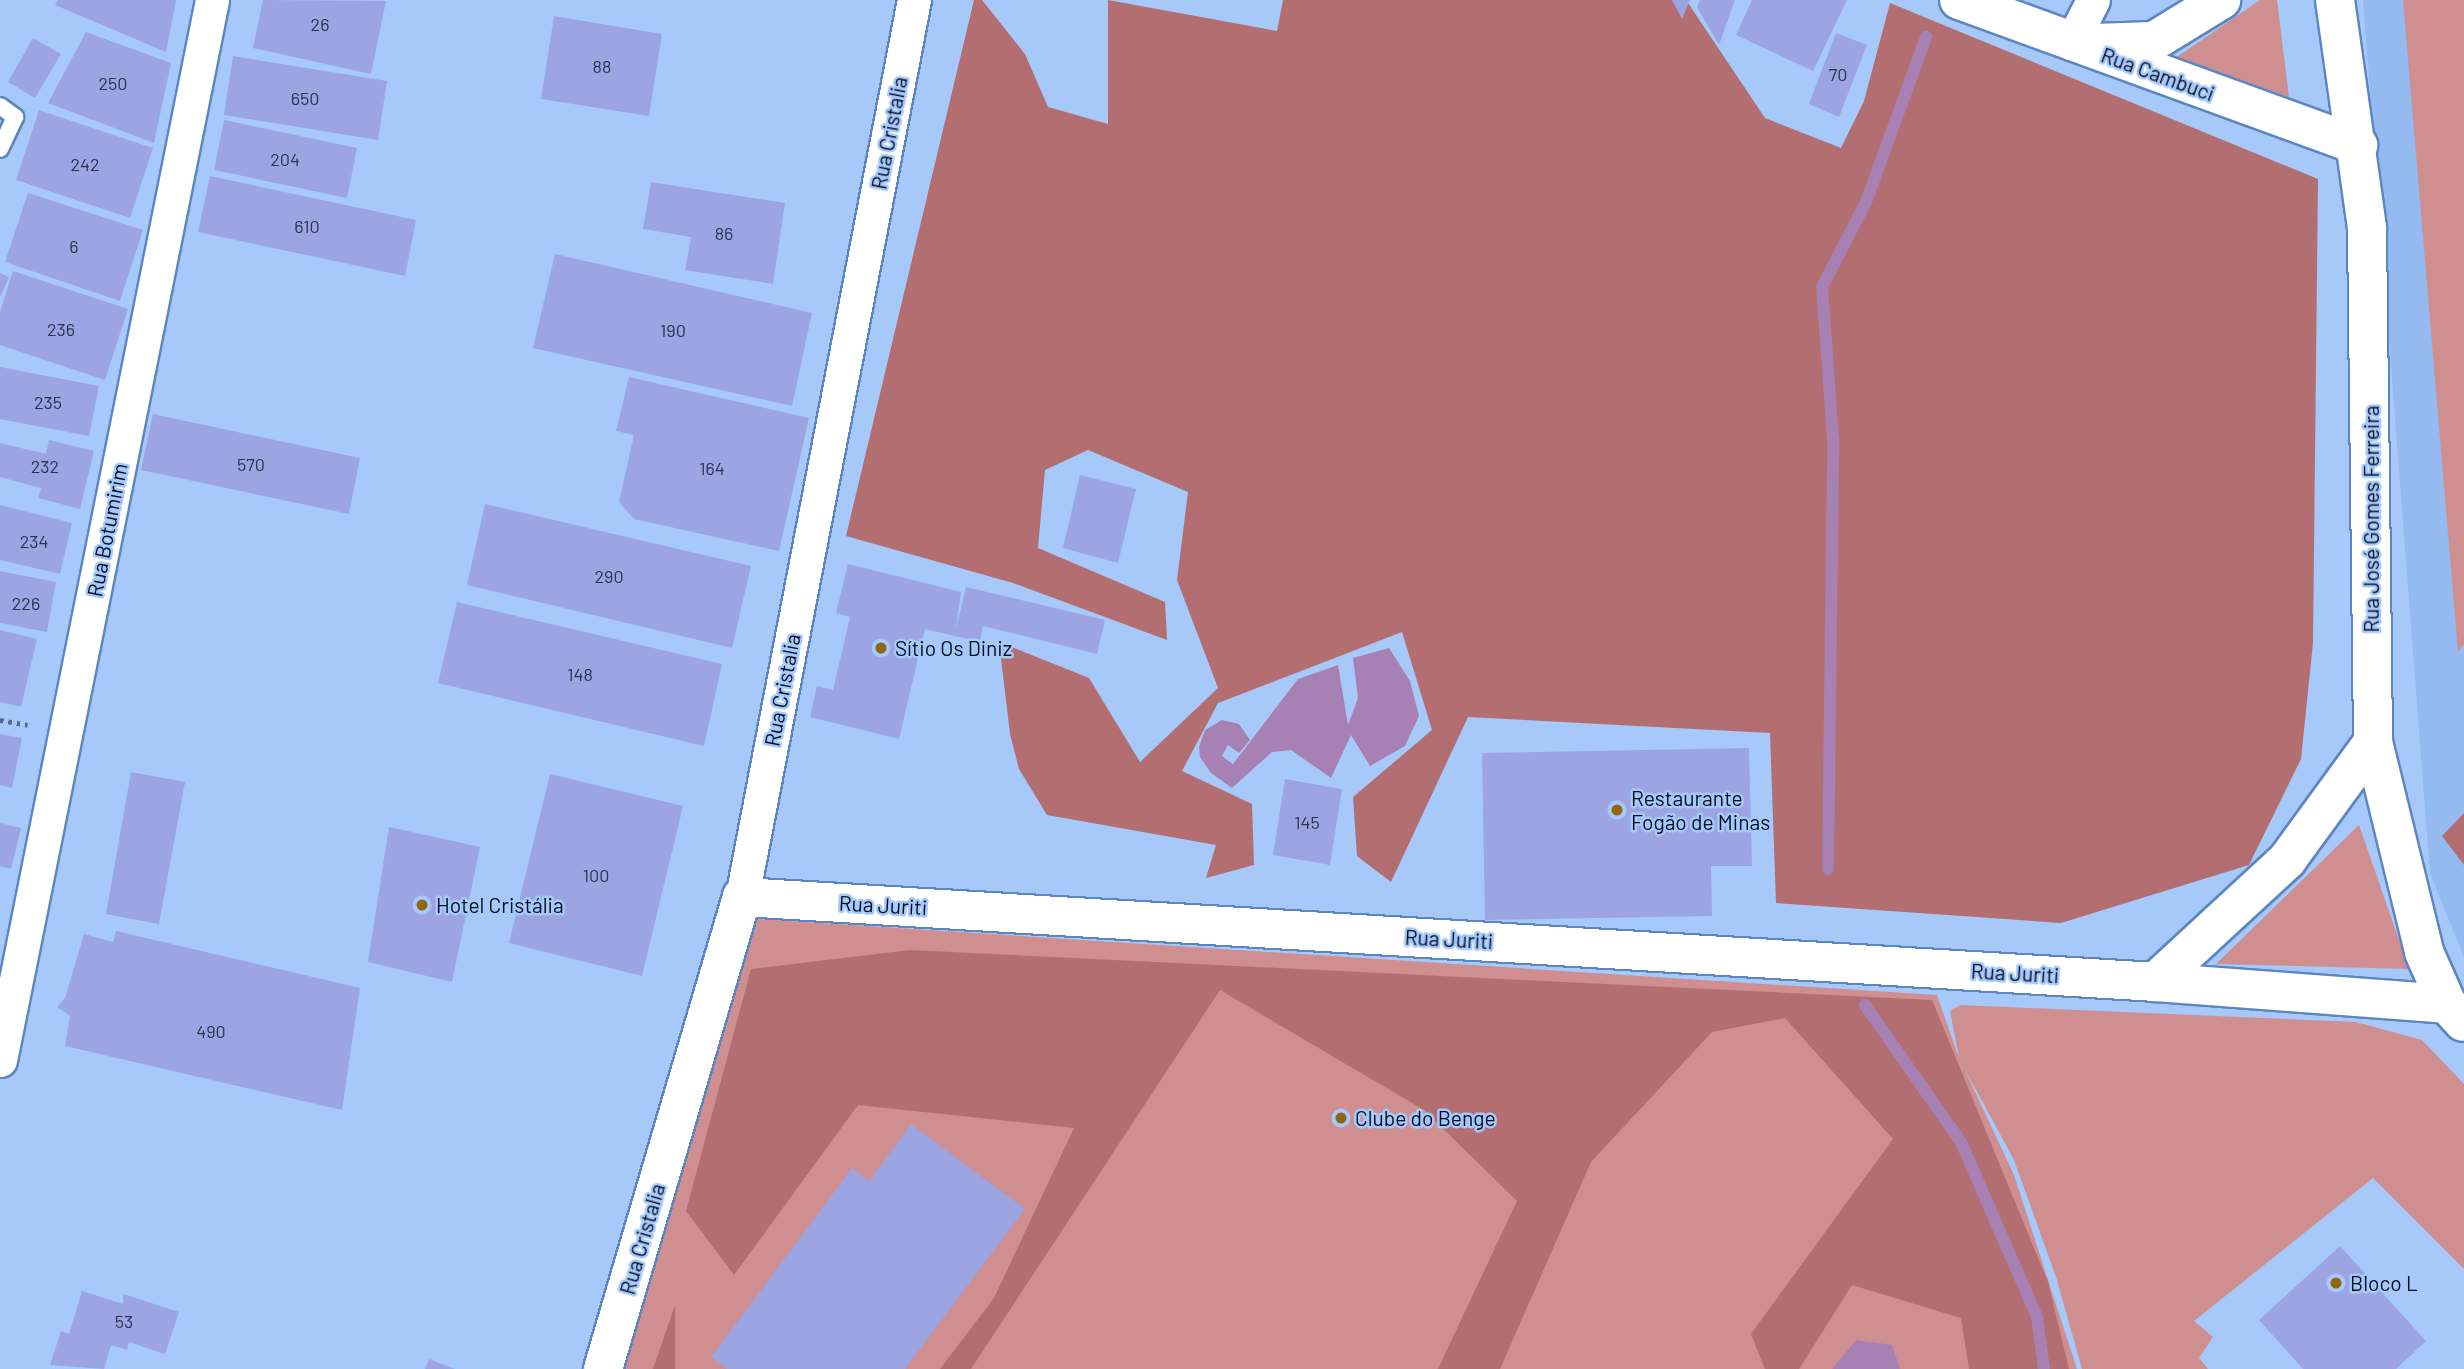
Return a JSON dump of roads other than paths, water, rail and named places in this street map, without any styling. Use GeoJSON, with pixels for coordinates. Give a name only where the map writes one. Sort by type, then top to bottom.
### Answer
{"type":"FeatureCollection","features":[{"type":"Feature","properties":{"kind":"street","name":"Rua Botumirim"},"geometry":{"type":"LineString","coordinates":[[0,1060],[212,0]]}},
{"type":"Feature","properties":{"kind":"street","name":"Rua Cristalia"},"geometry":{"type":"LineString","coordinates":[[603,1369],[742,897],[915,0]]}},
{"type":"Feature","properties":{"kind":"street","name":"Rua Cambuci"},"geometry":{"type":"LineString","coordinates":[[1959,0],[2071,43],[2358,145]]}},
{"type":"Feature","properties":{"kind":"street"},"geometry":{"type":"LineString","coordinates":[[2093,0],[2071,43],[2154,41],[2221,0]]}},
{"type":"Feature","properties":{"kind":"street","name":"Rua José Gomes Ferreira"},"geometry":{"type":"LineString","coordinates":[[2335,0],[2358,145],[2367,228],[2373,742],[2424,952],[2456,1014]]}},
{"type":"Feature","properties":{"kind":"street"},"geometry":{"type":"LineString","coordinates":[[2155,982],[2287,860],[2373,742]]}},
{"type":"Feature","properties":{"kind":"street","name":"Rua Juriti"},"geometry":{"type":"LineString","coordinates":[[742,897],[2155,982],[2456,1014]]}},
{"type":"Feature","properties":{"kind":"lane"},"geometry":{"type":"LineString","coordinates":[[0,106],[15,117],[0,149]]}},
{"type":"Feature","properties":{"kind":"waterway"},"geometry":{"type":"LineString","coordinates":[[1828,869],[1833,439],[1822,287],[1866,202],[1926,37]]}},
{"type":"Feature","properties":{"kind":"waterway"},"geometry":{"type":"LineString","coordinates":[[1865,1005],[1961,1142],[2037,1317],[2044,1369]]}},
{"type":"Feature","properties":{"kind":"place","name":"Sítio Os Diniz"},"geometry":{"type":"Point","coordinates":[881,648]}},
{"type":"Feature","properties":{"kind":"place","name":"Restaurante Fogão de Minas"},"geometry":{"type":"Point","coordinates":[1617,810]}},
{"type":"Feature","properties":{"kind":"place","name":"Hotel Cristália"},"geometry":{"type":"Point","coordinates":[422,905]}},
{"type":"Feature","properties":{"kind":"place","name":"Clube do Benge"},"geometry":{"type":"Point","coordinates":[1341,1118]}},
{"type":"Feature","properties":{"kind":"place","name":"Bloco L"},"geometry":{"type":"Point","coordinates":[2336,1283]}}]}
